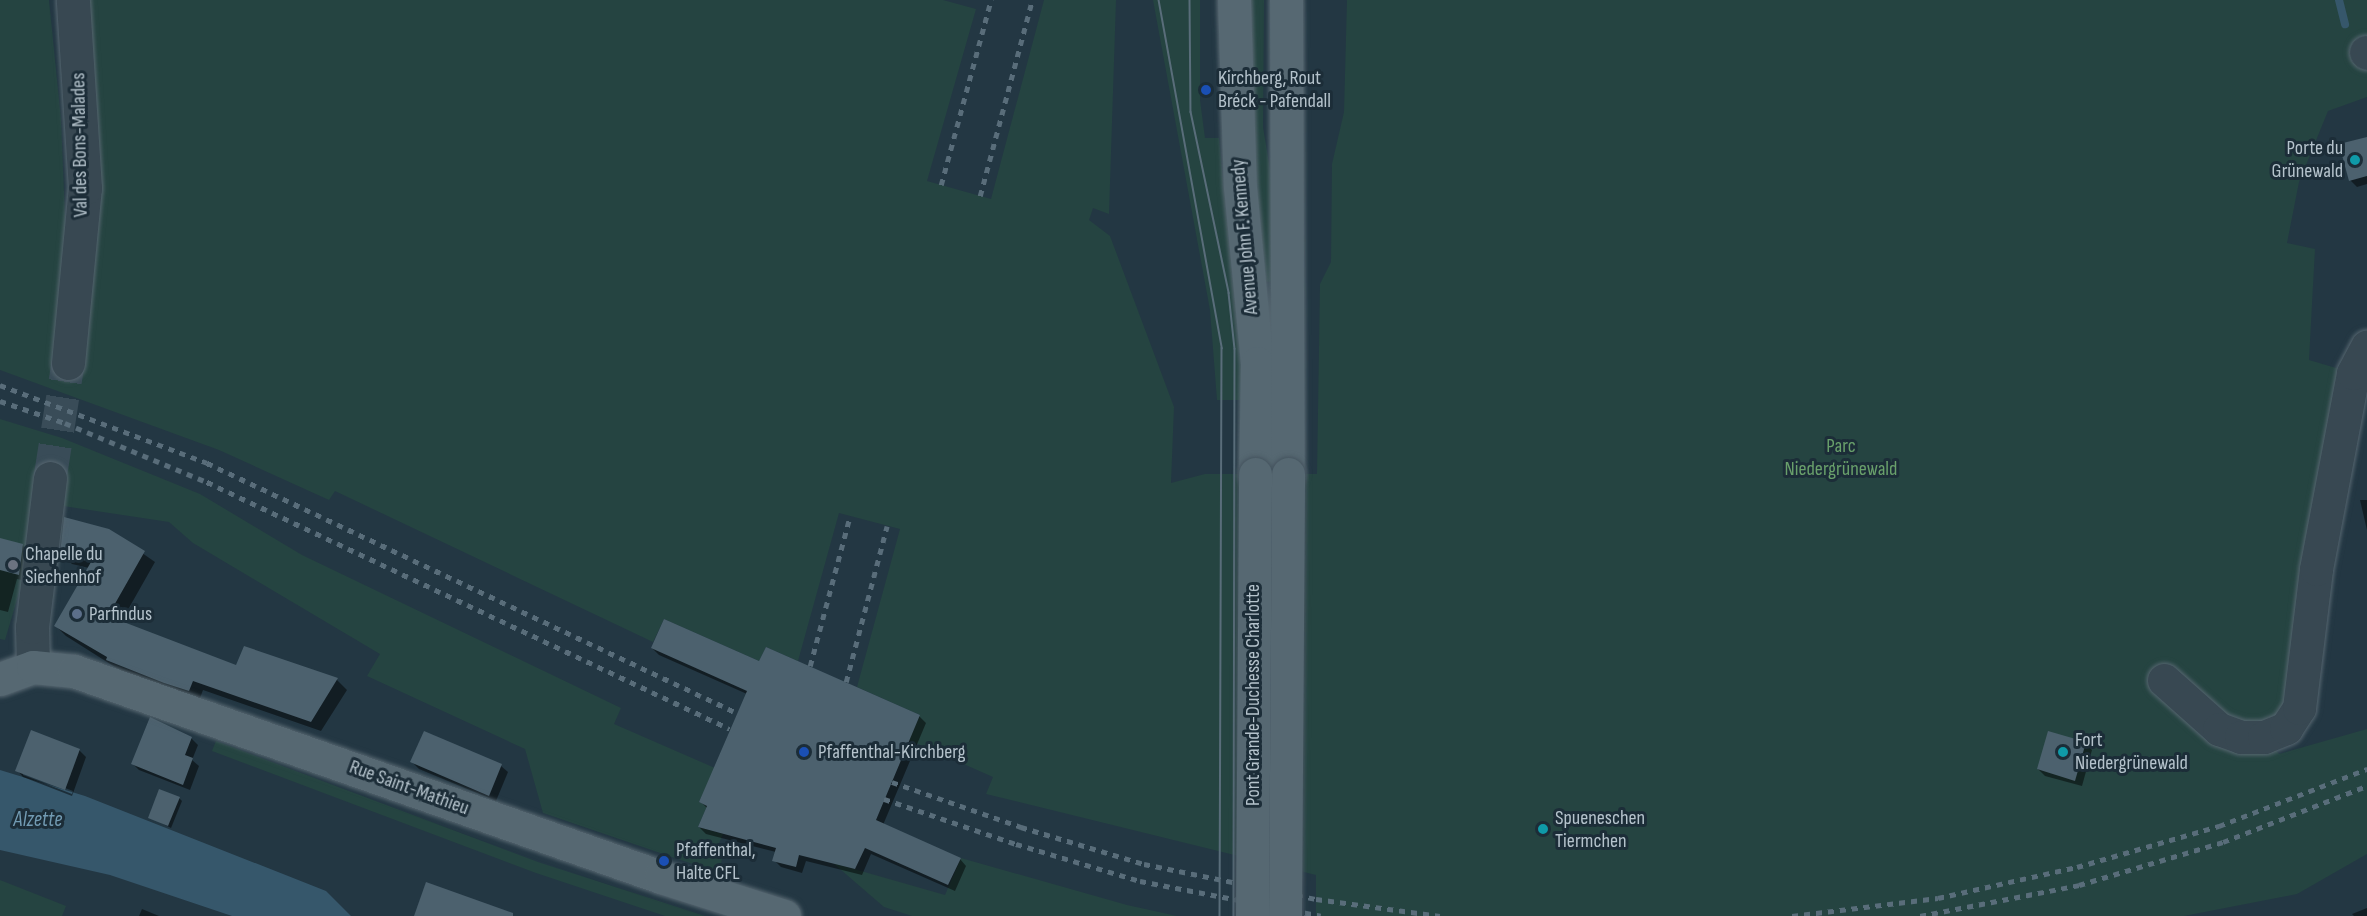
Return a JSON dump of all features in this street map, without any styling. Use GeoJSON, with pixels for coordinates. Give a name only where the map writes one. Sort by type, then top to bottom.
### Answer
{"type":"FeatureCollection","features":[{"type":"Feature","properties":{"kind":"main road","name":"Avenue John F. Kennedy"},"geometry":{"type":"LineString","coordinates":[[1234,0],[1240,187],[1257,363],[1255,474]]}},
{"type":"Feature","properties":{"kind":"main road","name":"Avenue John F. Kennedy"},"geometry":{"type":"LineString","coordinates":[[1286,0],[1288,474]]}},
{"type":"Feature","properties":{"kind":"main road","name":"Pont Grande-Duchesse Charlotte"},"geometry":{"type":"LineString","coordinates":[[1252,916],[1255,474]]}},
{"type":"Feature","properties":{"kind":"main road","name":"Pont Grande-Duchesse Charlotte"},"geometry":{"type":"LineString","coordinates":[[1285,916],[1288,474]]}},
{"type":"Feature","properties":{"kind":"main road"},"geometry":{"type":"LineString","coordinates":[[0,679],[33,667]]}},
{"type":"Feature","properties":{"kind":"main road","name":"Rue Saint-Mathieu"},"geometry":{"type":"LineString","coordinates":[[33,667],[74,671],[661,877],[784,916]]}},
{"type":"Feature","properties":{"kind":"street","name":"Val des Bons-Malades"},"geometry":{"type":"LineString","coordinates":[[68,363],[85,188],[73,0]]}},
{"type":"Feature","properties":{"kind":"street"},"geometry":{"type":"LineString","coordinates":[[2164,680],[2219,729],[2241,737],[2264,737],[2286,728],[2299,708],[2316,569],[2353,373],[2367,347]]}},
{"type":"Feature","properties":{"kind":"street"},"geometry":{"type":"LineString","coordinates":[[33,667],[32,627],[50,478]]}},
{"type":"Feature","properties":{"kind":"green space","name":"Parc Niedergrünewald"},"geometry":{"type":"Polygon","coordinates":[[[0,0],[49,0],[61,120],[66,240],[86,0],[943,0],[976,9],[927,181],[991,199],[1044,0],[1116,0],[1109,214],[1093,208],[1089,220],[1110,236],[1174,407],[1171,483],[1205,474],[1317,474],[1320,284],[1331,262],[1332,164],[1344,112],[1347,0],[2367,0],[2367,97],[2328,111],[2299,182],[2287,243],[2315,249],[2309,360],[2353,373],[2299,708],[2264,737],[2279,754],[2367,729],[2367,854],[2297,894],[2184,916],[1316,916],[1316,875],[986,794],[993,777],[909,740],[920,715],[857,687],[900,529],[839,513],[798,661],[766,647],[759,661],[664,619],[653,642],[335,491],[329,500],[219,450],[0,370],[0,0]]]}},
{"type":"Feature","properties":{"kind":"green space"},"geometry":{"type":"Polygon","coordinates":[[[1153,0],[1200,0],[1200,100],[1205,138],[1219,138],[1244,400],[1217,400],[1210,310],[1153,0]]]}},
{"type":"Feature","properties":{"kind":"green space"},"geometry":{"type":"Polygon","coordinates":[[[1251,0],[1264,0],[1263,127],[1275,200],[1274,280],[1268,282],[1262,280],[1252,169],[1251,0]]]}},
{"type":"Feature","properties":{"kind":"green space"},"geometry":{"type":"Polygon","coordinates":[[[0,419],[62,438],[200,494],[302,555],[621,708],[614,724],[715,768],[699,802],[707,806],[698,827],[723,834],[713,857],[722,859],[719,873],[543,813],[525,749],[367,676],[380,654],[193,543],[169,522],[63,506],[24,576],[5,640],[0,639],[0,419]]]}},
{"type":"Feature","properties":{"kind":"green space"},"geometry":{"type":"Polygon","coordinates":[[[216,741],[538,862],[705,916],[665,916],[536,873],[212,751],[216,741]]]}},
{"type":"Feature","properties":{"kind":"green space"},"geometry":{"type":"Polygon","coordinates":[[[961,858],[1127,905],[1177,916],[912,916],[884,907],[833,863],[945,895],[961,858]]]}},
{"type":"Feature","properties":{"kind":"green space"},"geometry":{"type":"Polygon","coordinates":[[[0,880],[66,906],[62,916],[0,916],[0,880]]]}},
{"type":"Feature","properties":{"kind":"water","name":"Alzette"},"geometry":{"type":"Polygon","coordinates":[[[0,770],[85,796],[326,891],[351,916],[232,916],[110,875],[0,850],[0,770]]]}},
{"type":"Feature","properties":{"kind":"building","name":"Porte du Grünewald"},"geometry":{"type":"Polygon","coordinates":[[[2367,137],[2367,176],[2349,181],[2339,144],[2367,137]]]}},
{"type":"Feature","properties":{"kind":"building"},"geometry":{"type":"Polygon","coordinates":[[[64,517],[109,529],[145,551],[108,616],[236,665],[244,646],[338,678],[311,722],[193,681],[189,691],[164,683],[106,660],[107,657],[54,626],[91,562],[60,554],[64,517]]]}},
{"type":"Feature","properties":{"kind":"building","name":"Chapelle du Siechenhof"},"geometry":{"type":"Polygon","coordinates":[[[0,538],[23,544],[19,575],[0,570],[0,538]]]}},
{"type":"Feature","properties":{"kind":"building"},"geometry":{"type":"Polygon","coordinates":[[[664,619],[759,661],[766,647],[920,715],[876,820],[961,858],[948,885],[865,848],[855,869],[799,855],[796,867],[772,861],[776,848],[698,827],[707,806],[699,802],[747,691],[651,648],[664,619]]]}},
{"type":"Feature","properties":{"kind":"building"},"geometry":{"type":"Polygon","coordinates":[[[150,717],[192,737],[185,755],[193,758],[183,785],[131,764],[150,717]]]}},
{"type":"Feature","properties":{"kind":"building"},"geometry":{"type":"Polygon","coordinates":[[[31,730],[80,749],[65,790],[15,771],[31,730]]]}},
{"type":"Feature","properties":{"kind":"building"},"geometry":{"type":"Polygon","coordinates":[[[424,731],[502,764],[489,796],[410,762],[424,731]]]}},
{"type":"Feature","properties":{"kind":"building","name":"Fort Niedergrünewald"},"geometry":{"type":"Polygon","coordinates":[[[2048,731],[2086,742],[2075,781],[2037,769],[2048,731]]]}},
{"type":"Feature","properties":{"kind":"building"},"geometry":{"type":"Polygon","coordinates":[[[159,789],[180,797],[168,826],[148,818],[159,789]]]}},
{"type":"Feature","properties":{"kind":"building"},"geometry":{"type":"Polygon","coordinates":[[[426,882],[513,913],[513,916],[414,916],[426,882]]]}},
{"type":"Feature","properties":{"kind":"waterway"},"geometry":{"type":"LineString","coordinates":[[2339,0],[2345,24]]}},
{"type":"Feature","properties":{"kind":"tunnel"},"geometry":{"type":"LineString","coordinates":[[50,478],[68,363]]}},
{"type":"Feature","properties":{"kind":"tram line"},"geometry":{"type":"LineString","coordinates":[[1159,0],[1222,348],[1220,916]]}},
{"type":"Feature","properties":{"kind":"tram line"},"geometry":{"type":"LineString","coordinates":[[1190,0],[1191,112],[1229,293],[1235,349],[1234,916]]}},
{"type":"Feature","properties":{"kind":"railway"},"geometry":{"type":"LineString","coordinates":[[941,185],[991,0]]}},
{"type":"Feature","properties":{"kind":"railway"},"geometry":{"type":"LineString","coordinates":[[980,196],[1032,0]]}},
{"type":"Feature","properties":{"kind":"railway"},"geometry":{"type":"LineString","coordinates":[[0,385],[207,463],[737,713]]}},
{"type":"Feature","properties":{"kind":"railway"},"geometry":{"type":"LineString","coordinates":[[0,401],[65,423],[207,482],[730,729]]}},
{"type":"Feature","properties":{"kind":"railway"},"geometry":{"type":"LineString","coordinates":[[810,666],[850,516]]}},
{"type":"Feature","properties":{"kind":"railway"},"geometry":{"type":"LineString","coordinates":[[846,682],[887,526]]}},
{"type":"Feature","properties":{"kind":"railway"},"geometry":{"type":"LineString","coordinates":[[1792,916],[1938,898],[2077,867],[2219,826],[2367,769]]}},
{"type":"Feature","properties":{"kind":"railway"},"geometry":{"type":"LineString","coordinates":[[892,782],[1021,827],[1144,864],[1316,899],[1440,916]]}},
{"type":"Feature","properties":{"kind":"railway"},"geometry":{"type":"LineString","coordinates":[[1920,916],[2079,885],[2223,842],[2367,786]]}},
{"type":"Feature","properties":{"kind":"railway"},"geometry":{"type":"LineString","coordinates":[[884,799],[1016,844],[1140,881],[1321,916]]}},
{"type":"Feature","properties":{"kind":"place","name":"Kirchberg, Rout Bréck - Pafendall"},"geometry":{"type":"Point","coordinates":[1206,90]}},
{"type":"Feature","properties":{"kind":"place","name":"Porte du Grünewald"},"geometry":{"type":"Point","coordinates":[2355,160]}},
{"type":"Feature","properties":{"kind":"place","name":"Chapelle du Siechenhof"},"geometry":{"type":"Point","coordinates":[13,565]}},
{"type":"Feature","properties":{"kind":"place","name":"Parfindus"},"geometry":{"type":"Point","coordinates":[77,614]}},
{"type":"Feature","properties":{"kind":"place","name":"Pfaffenthal-Kirchberg"},"geometry":{"type":"Point","coordinates":[804,752]}},
{"type":"Feature","properties":{"kind":"place","name":"Fort Niedergrünewald"},"geometry":{"type":"Point","coordinates":[2063,752]}},
{"type":"Feature","properties":{"kind":"place","name":"Spueneschen Tiermchen"},"geometry":{"type":"Point","coordinates":[1543,829]}},
{"type":"Feature","properties":{"kind":"place","name":"Pfaffenthal, Halte CFL"},"geometry":{"type":"Point","coordinates":[664,861]}}]}
